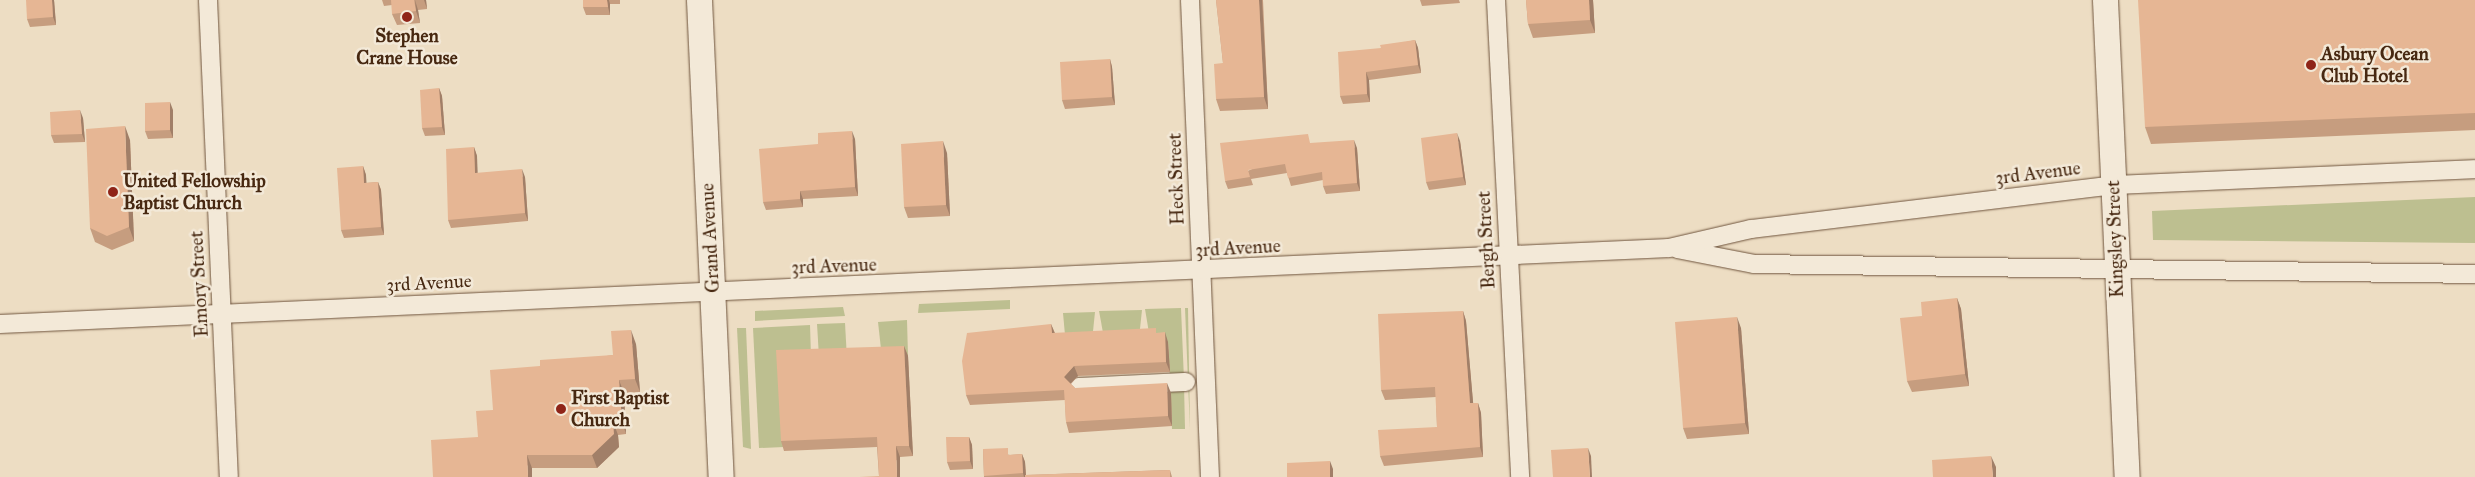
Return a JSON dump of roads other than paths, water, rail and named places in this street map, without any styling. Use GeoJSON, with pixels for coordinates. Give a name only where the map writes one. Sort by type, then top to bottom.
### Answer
{"type":"FeatureCollection","features":[{"type":"Feature","properties":{"kind":"street","name":"Emory Street"},"geometry":{"type":"LineString","coordinates":[[208,0],[229,477]]}},
{"type":"Feature","properties":{"kind":"street","name":"Grand Avenue"},"geometry":{"type":"LineString","coordinates":[[699,0],[720,477]]}},
{"type":"Feature","properties":{"kind":"street","name":"Heck Street"},"geometry":{"type":"LineString","coordinates":[[1190,0],[1210,477]]}},
{"type":"Feature","properties":{"kind":"street","name":"Bergh Street"},"geometry":{"type":"LineString","coordinates":[[1496,0],[1507,257],[1520,477]]}},
{"type":"Feature","properties":{"kind":"street","name":"Kingsley Street"},"geometry":{"type":"LineString","coordinates":[[2105,0],[2127,477]]}},
{"type":"Feature","properties":{"kind":"street","name":"3rd Avenue"},"geometry":{"type":"LineString","coordinates":[[0,324],[1201,271],[1669,248],[1751,229],[2113,185],[2475,169]]}},
{"type":"Feature","properties":{"kind":"street","name":"3rd Avenue"},"geometry":{"type":"LineString","coordinates":[[1669,248],[1754,264],[2475,274]]}},
{"type":"Feature","properties":{"kind":"street"},"geometry":{"type":"LineString","coordinates":[[1078,387],[1186,382]]}},
{"type":"Feature","properties":{"kind":"place","name":"Stephen Crane House"},"geometry":{"type":"Point","coordinates":[407,17]}},
{"type":"Feature","properties":{"kind":"place","name":"Asbury Ocean Club Hotel"},"geometry":{"type":"Point","coordinates":[2311,65]}},
{"type":"Feature","properties":{"kind":"place","name":"United Fellowship Baptist Church"},"geometry":{"type":"Point","coordinates":[113,192]}},
{"type":"Feature","properties":{"kind":"place","name":"First Baptist Church"},"geometry":{"type":"Point","coordinates":[561,409]}}]}
